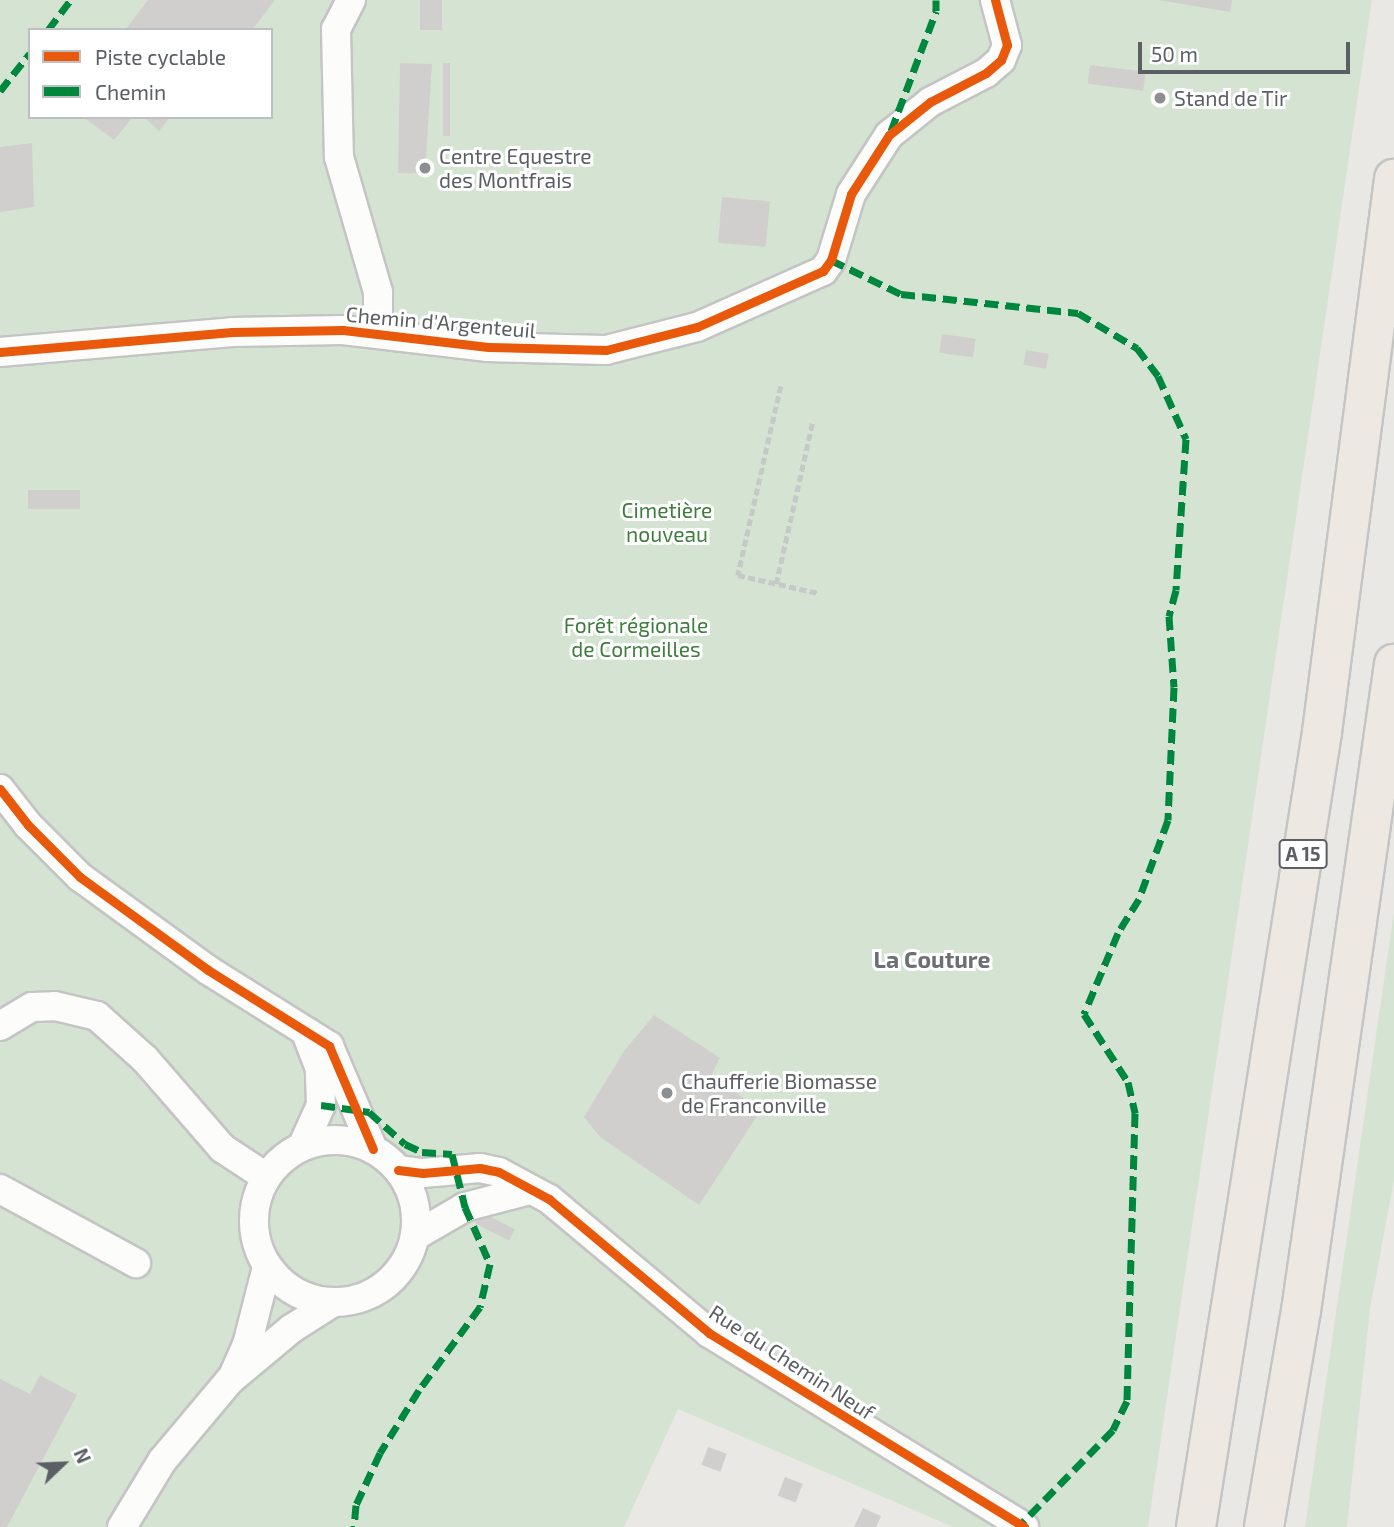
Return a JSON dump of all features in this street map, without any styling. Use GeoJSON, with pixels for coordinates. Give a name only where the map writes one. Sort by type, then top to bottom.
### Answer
{"type":"FeatureCollection","features":[{"type":"Feature","properties":{"kind":"highway","name":"A 15"},"geometry":{"type":"LineString","coordinates":[[1196,1527],[1322,733],[1394,178]]}},
{"type":"Feature","properties":{"kind":"highway"},"geometry":{"type":"LineString","coordinates":[[1264,1527],[1301,1311],[1394,664]]}},
{"type":"Feature","properties":{"kind":"street"},"geometry":{"type":"LineString","coordinates":[[351,0],[336,29],[339,157],[378,292],[378,333]]}},
{"type":"Feature","properties":{"kind":"street","name":"Chemin d'Argenteuil"},"geometry":{"type":"LineString","coordinates":[[0,352],[232,332],[378,333],[488,347],[606,350],[697,327],[823,271],[831,260],[851,194],[889,135],[919,110],[986,73],[1000,60],[1007,45],[995,0]]}},
{"type":"Feature","properties":{"kind":"street"},"geometry":{"type":"LineString","coordinates":[[0,789],[80,877],[208,970],[330,1046],[373,1149]]}},
{"type":"Feature","properties":{"kind":"street"},"geometry":{"type":"LineString","coordinates":[[0,1026],[32,1007],[55,1006],[97,1016],[145,1059],[222,1148],[266,1177]]}},
{"type":"Feature","properties":{"kind":"street"},"geometry":{"type":"LineString","coordinates":[[303,1145],[346,1140],[373,1149],[398,1170],[411,1190],[415,1236],[395,1277],[355,1300],[332,1303],[307,1298],[285,1285],[267,1266],[255,1227],[255,1206],[266,1177],[303,1145],[316,1122],[321,1096],[320,1069],[305,1030]]}},
{"type":"Feature","properties":{"kind":"street","name":"Rue du Chemin Neuf"},"geometry":{"type":"LineString","coordinates":[[398,1170],[423,1173],[480,1168],[499,1172],[549,1199],[709,1333],[1024,1527]]}},
{"type":"Feature","properties":{"kind":"street"},"geometry":{"type":"LineString","coordinates":[[0,1189],[136,1263]]}},
{"type":"Feature","properties":{"kind":"street"},"geometry":{"type":"LineString","coordinates":[[415,1236],[465,1207],[530,1190]]}},
{"type":"Feature","properties":{"kind":"street"},"geometry":{"type":"LineString","coordinates":[[230,1380],[247,1345],[267,1266]]}},
{"type":"Feature","properties":{"kind":"street"},"geometry":{"type":"LineString","coordinates":[[122,1527],[162,1461],[230,1380],[332,1303]]}},
{"type":"Feature","properties":{"kind":"path"},"geometry":{"type":"LineString","coordinates":[[781,386],[738,575],[818,593]]}},
{"type":"Feature","properties":{"kind":"path"},"geometry":{"type":"LineString","coordinates":[[776,584],[813,421]]}},
{"type":"Feature","properties":{"kind":"green space","name":"Forêt régionale de Cormeilles"},"geometry":{"type":"Polygon","coordinates":[[[0,0],[1372,0],[1148,1527],[953,1527],[678,1409],[624,1527],[0,1527],[0,0]]]}},
{"type":"Feature","properties":{"kind":"green space"},"geometry":{"type":"Polygon","coordinates":[[[1394,911],[1394,1180],[1370,1309],[1347,1527],[1305,1527],[1394,911]]]}},
{"type":"Feature","properties":{"kind":"building"},"geometry":{"type":"Polygon","coordinates":[[[148,0],[275,0],[254,28],[127,28],[148,0]]]}},
{"type":"Feature","properties":{"kind":"building"},"geometry":{"type":"Polygon","coordinates":[[[420,0],[442,0],[442,30],[420,30],[420,0]]]}},
{"type":"Feature","properties":{"kind":"building"},"geometry":{"type":"Polygon","coordinates":[[[1158,0],[1232,0],[1230,12],[1158,0]]]}},
{"type":"Feature","properties":{"kind":"building"},"geometry":{"type":"Polygon","coordinates":[[[400,63],[432,64],[425,173],[398,173],[400,63]]]}},
{"type":"Feature","properties":{"kind":"building"},"geometry":{"type":"Polygon","coordinates":[[[443,63],[450,63],[450,136],[443,136],[443,63]]]}},
{"type":"Feature","properties":{"kind":"building"},"geometry":{"type":"Polygon","coordinates":[[[1090,65],[1146,72],[1143,91],[1088,84],[1090,65]]]}},
{"type":"Feature","properties":{"kind":"building"},"geometry":{"type":"Polygon","coordinates":[[[86,119],[131,119],[114,140],[86,119]]]}},
{"type":"Feature","properties":{"kind":"building"},"geometry":{"type":"Polygon","coordinates":[[[146,119],[168,119],[159,131],[146,119]]]}},
{"type":"Feature","properties":{"kind":"building"},"geometry":{"type":"Polygon","coordinates":[[[32,143],[34,207],[0,212],[0,147],[32,143]]]}},
{"type":"Feature","properties":{"kind":"building"},"geometry":{"type":"Polygon","coordinates":[[[722,197],[770,201],[766,247],[718,243],[722,197]]]}},
{"type":"Feature","properties":{"kind":"building"},"geometry":{"type":"Polygon","coordinates":[[[942,334],[976,339],[973,358],[939,353],[942,334]]]}},
{"type":"Feature","properties":{"kind":"building"},"geometry":{"type":"Polygon","coordinates":[[[1026,350],[1049,354],[1046,369],[1023,365],[1026,350]]]}},
{"type":"Feature","properties":{"kind":"building"},"geometry":{"type":"Polygon","coordinates":[[[28,490],[80,490],[80,509],[28,509],[28,490]]]}},
{"type":"Feature","properties":{"kind":"building","name":"Chaufferie Biomasse de Franconville"},"geometry":{"type":"Polygon","coordinates":[[[654,1015],[720,1058],[711,1076],[761,1110],[699,1205],[600,1137],[584,1117],[624,1051],[654,1015]]]}},
{"type":"Feature","properties":{"kind":"building"},"geometry":{"type":"Polygon","coordinates":[[[481,1212],[515,1229],[509,1241],[475,1224],[481,1212]]]}},
{"type":"Feature","properties":{"kind":"building"},"geometry":{"type":"Polygon","coordinates":[[[40,1375],[77,1395],[7,1527],[0,1527],[0,1379],[30,1394],[40,1375]]]}},
{"type":"Feature","properties":{"kind":"building"},"geometry":{"type":"Polygon","coordinates":[[[708,1447],[727,1454],[720,1472],[702,1465],[708,1447]]]}},
{"type":"Feature","properties":{"kind":"building"},"geometry":{"type":"Polygon","coordinates":[[[785,1477],[803,1484],[796,1502],[778,1496],[785,1477]]]}},
{"type":"Feature","properties":{"kind":"building"},"geometry":{"type":"Polygon","coordinates":[[[863,1508],[881,1516],[876,1527],[854,1527],[863,1508]]]}},
{"type":"Feature","properties":{"kind":"marked path"},"geometry":{"type":"LineString","coordinates":[[50,28],[71,0]]}},
{"type":"Feature","properties":{"kind":"marked path"},"geometry":{"type":"LineString","coordinates":[[891,131],[936,11],[936,0]]}},
{"type":"Feature","properties":{"kind":"marked path"},"geometry":{"type":"LineString","coordinates":[[0,91],[28,56]]}},
{"type":"Feature","properties":{"kind":"marked path"},"geometry":{"type":"LineString","coordinates":[[831,260],[901,294],[1078,313],[1137,348],[1158,376],[1186,439],[1176,590],[1169,616],[1174,687],[1168,820],[1139,899],[1118,933],[1084,1014],[1128,1082],[1135,1113],[1127,1401],[1113,1430],[1020,1525]]}},
{"type":"Feature","properties":{"kind":"marked path"},"geometry":{"type":"LineString","coordinates":[[321,1105],[369,1112],[405,1144],[422,1152],[452,1154],[465,1207],[490,1264],[480,1307],[419,1390],[380,1453],[356,1505],[354,1527]]}},
{"type":"Feature","properties":{"kind":"cycle path"},"geometry":{"type":"LineString","coordinates":[[0,352],[232,332],[343,330],[488,347],[606,350],[697,327],[823,271],[831,260],[851,194],[889,135],[930,102],[986,73],[1001,60],[1007,45],[995,0]]}},
{"type":"Feature","properties":{"kind":"cycle path"},"geometry":{"type":"LineString","coordinates":[[0,789],[28,825],[80,877],[208,970],[329,1046],[373,1149]]}},
{"type":"Feature","properties":{"kind":"cycle path"},"geometry":{"type":"LineString","coordinates":[[398,1170],[423,1173],[480,1168],[499,1172],[549,1199],[709,1333],[1024,1527]]}},
{"type":"Feature","properties":{"kind":"place","name":"Stand de Tir"},"geometry":{"type":"Point","coordinates":[1160,98]}},
{"type":"Feature","properties":{"kind":"place","name":"Centre Equestre des Montfrais"},"geometry":{"type":"Point","coordinates":[425,168]}},
{"type":"Feature","properties":{"kind":"place","name":"Chaufferie Biomasse de Franconville"},"geometry":{"type":"Point","coordinates":[667,1093]}},
{"type":"Feature","properties":{"kind":"district","name":"La Couture"},"geometry":{"type":"Point","coordinates":[932,959]}},
{"type":"Feature","properties":{"kind":"park label","name":"Cimetière nouveau"},"geometry":{"type":"Point","coordinates":[667,522]}}]}
